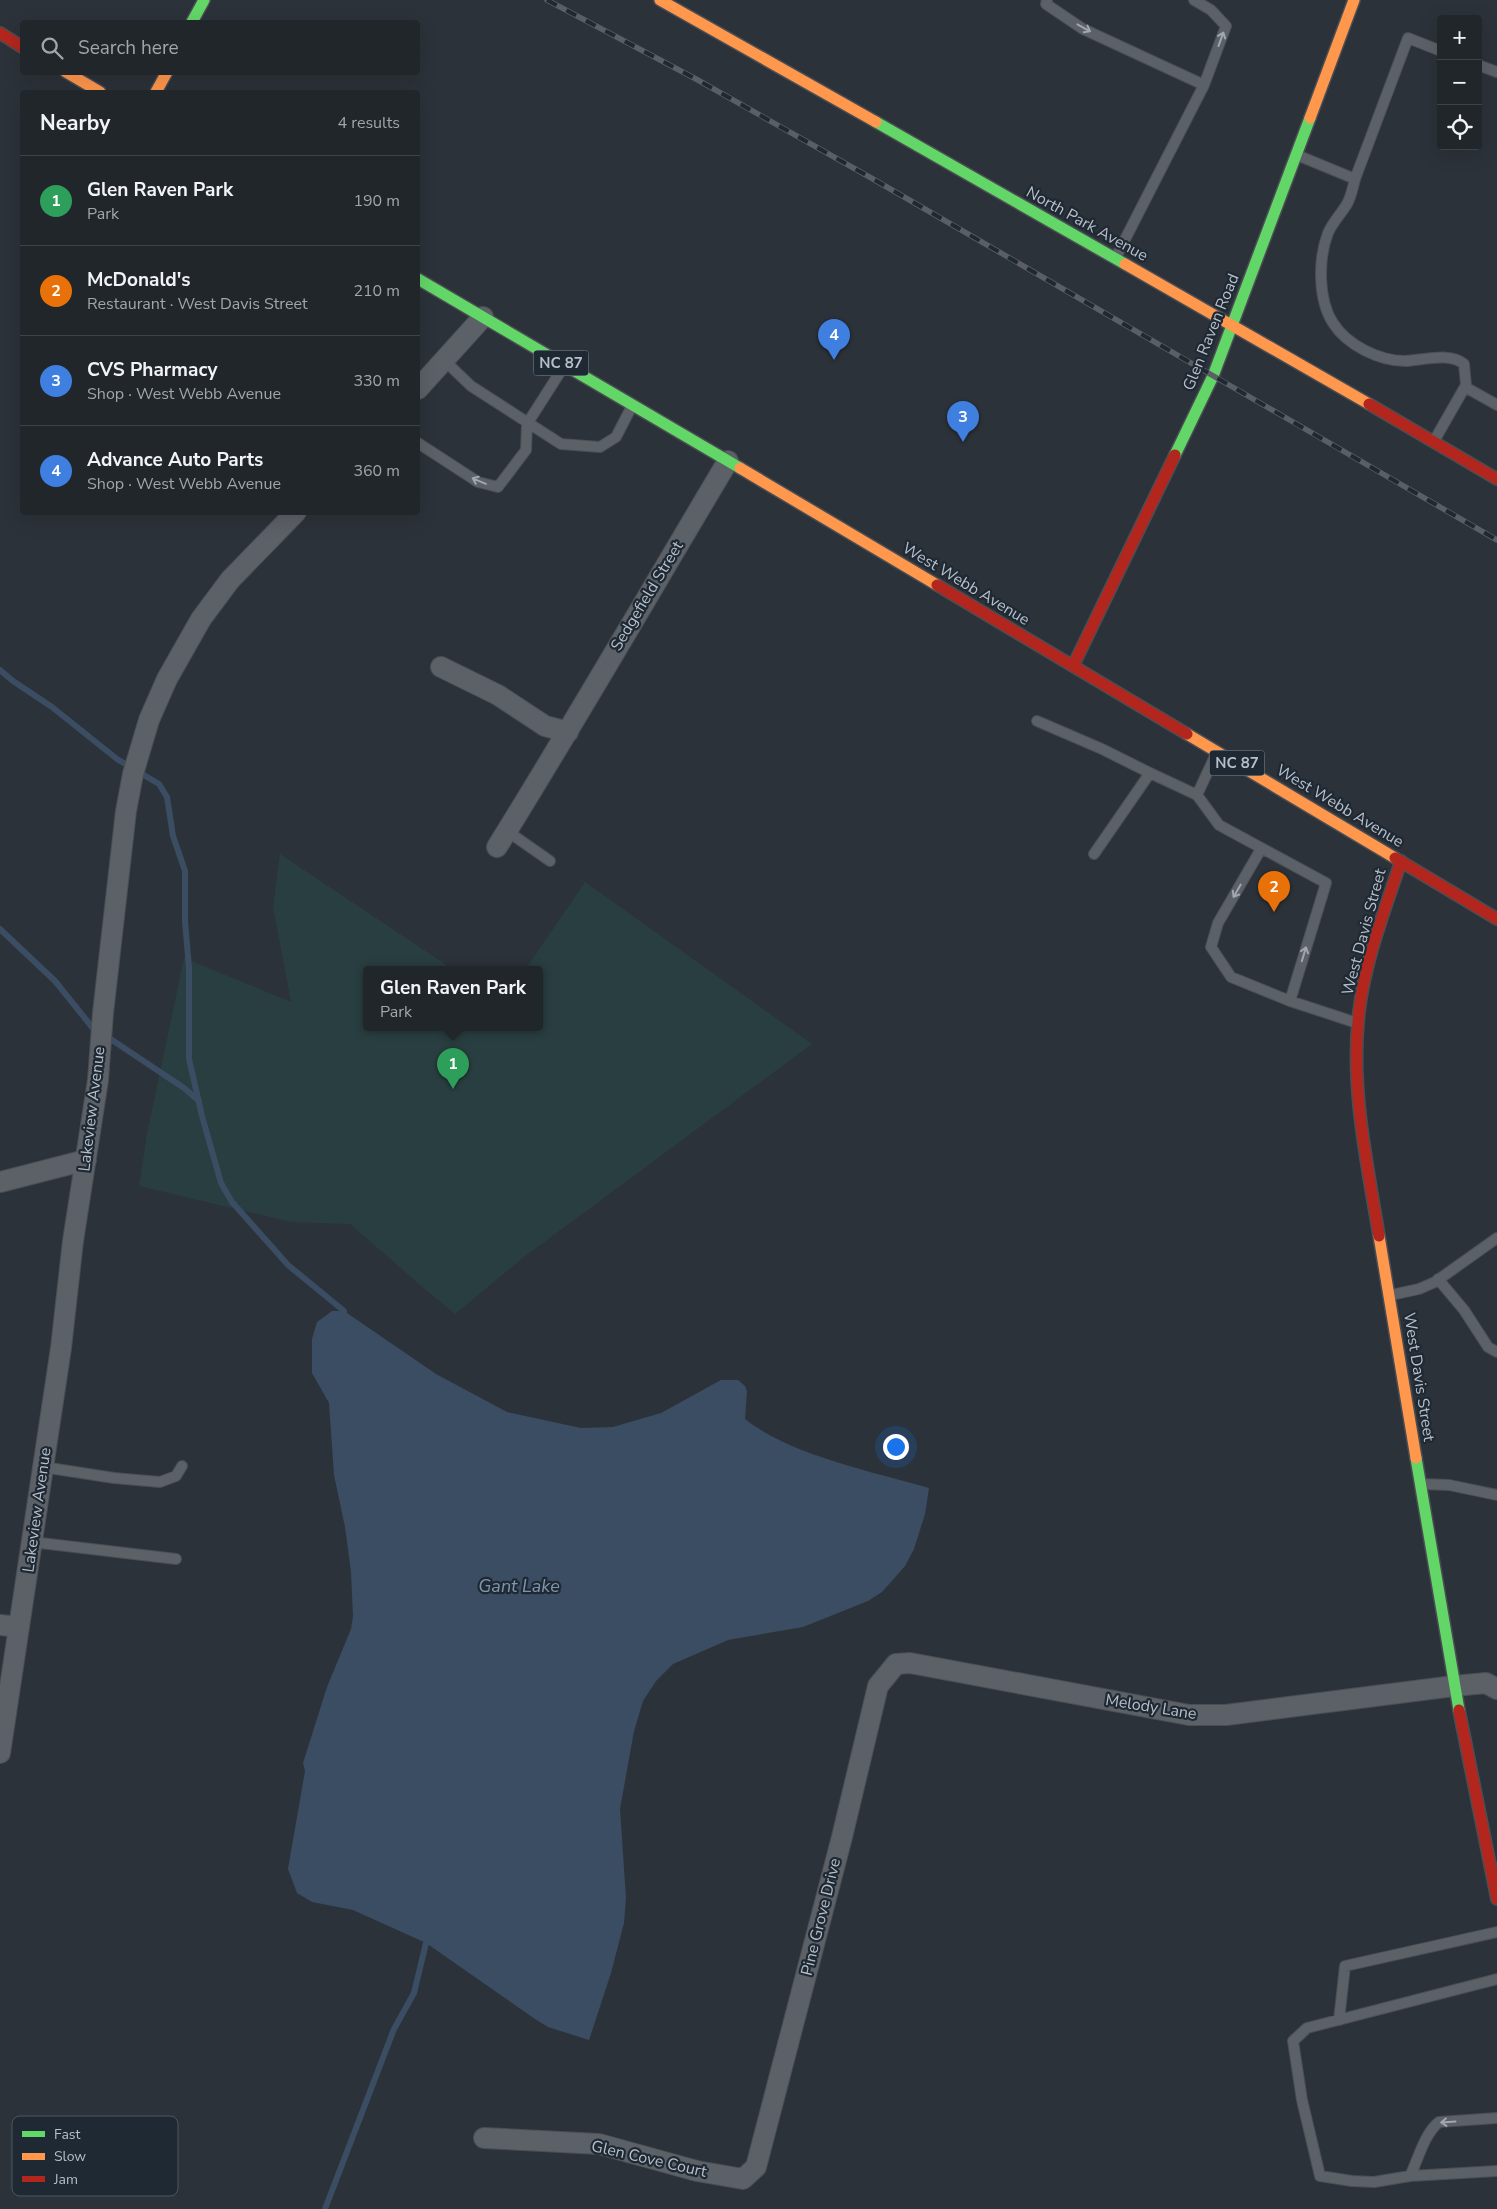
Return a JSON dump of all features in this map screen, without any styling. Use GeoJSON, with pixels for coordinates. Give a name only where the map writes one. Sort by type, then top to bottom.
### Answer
{"type":"FeatureCollection","features":[{"type":"Feature","properties":{"kind":"main road"},"geometry":{"type":"LineString","coordinates":[[193,20],[204,0]]}},
{"type":"Feature","properties":{"kind":"main road","name":"North Park Avenue"},"geometry":{"type":"LineString","coordinates":[[660,0],[1115,258],[1497,479]]}},
{"type":"Feature","properties":{"kind":"main road","name":"Glen Raven Road"},"geometry":{"type":"LineString","coordinates":[[1073,666],[1209,384],[1354,0]]}},
{"type":"Feature","properties":{"kind":"main road"},"geometry":{"type":"LineString","coordinates":[[0,34],[20,46]]}},
{"type":"Feature","properties":{"kind":"main road"},"geometry":{"type":"LineString","coordinates":[[71,75],[97,90]]}},
{"type":"Feature","properties":{"kind":"main road"},"geometry":{"type":"LineString","coordinates":[[157,90],[165,75]]}},
{"type":"Feature","properties":{"kind":"main road","name":"West Webb Avenue"},"geometry":{"type":"LineString","coordinates":[[420,280],[728,461],[1497,919]]}},
{"type":"Feature","properties":{"kind":"main road","name":"West Davis Street"},"geometry":{"type":"LineString","coordinates":[[1401,861],[1365,980],[1358,1024],[1356,1063],[1358,1113],[1454,1686],[1497,1899]]}},
{"type":"Feature","properties":{"kind":"street"},"geometry":{"type":"LineString","coordinates":[[420,387],[483,317]]}},
{"type":"Feature","properties":{"kind":"street","name":"Sedgefield Street"},"geometry":{"type":"LineString","coordinates":[[502,839],[568,732],[728,461]]}},
{"type":"Feature","properties":{"kind":"street","name":"Lakeview Avenue"},"geometry":{"type":"LineString","coordinates":[[0,1753],[10,1626],[32,1542],[61,1348],[73,1241],[98,1080],[103,1013],[126,811],[133,774],[149,720],[167,679],[201,619],[230,580],[293,515]]}},
{"type":"Feature","properties":{"kind":"street"},"geometry":{"type":"LineString","coordinates":[[441,668],[498,694],[545,726],[568,732]]}},
{"type":"Feature","properties":{"kind":"street"},"geometry":{"type":"LineString","coordinates":[[0,1182],[86,1160]]}},
{"type":"Feature","properties":{"kind":"street","name":"Melody Lane"},"geometry":{"type":"LineString","coordinates":[[896,1664],[910,1663],[1190,1715],[1226,1715],[1486,1683],[1497,1689]]}},
{"type":"Feature","properties":{"kind":"street","name":"Pine Grove Drive"},"geometry":{"type":"LineString","coordinates":[[751,2172],[756,2167],[779,2081],[842,1838],[878,1686],[896,1664]]}},
{"type":"Feature","properties":{"kind":"street","name":"Glen Cove Court"},"geometry":{"type":"LineString","coordinates":[[484,2138],[598,2144],[697,2171],[743,2179],[751,2172]]}},
{"type":"Feature","properties":{"kind":"lane"},"geometry":{"type":"LineString","coordinates":[[1046,0],[1046,4],[1083,28],[1204,85]]}},
{"type":"Feature","properties":{"kind":"lane"},"geometry":{"type":"LineString","coordinates":[[1115,258],[1204,85],[1226,26],[1211,10],[1194,0]]}},
{"type":"Feature","properties":{"kind":"lane"},"geometry":{"type":"LineString","coordinates":[[1434,442],[1465,387],[1466,375],[1464,364],[1452,357],[1396,361],[1370,353],[1348,339],[1333,323],[1326,310],[1322,271],[1324,248],[1328,233],[1347,204],[1408,38],[1437,49]]}},
{"type":"Feature","properties":{"kind":"lane"},"geometry":{"type":"LineString","coordinates":[[1482,66],[1497,72]]}},
{"type":"Feature","properties":{"kind":"lane"},"geometry":{"type":"LineString","coordinates":[[1296,155],[1355,179]]}},
{"type":"Feature","properties":{"kind":"lane"},"geometry":{"type":"LineString","coordinates":[[445,361],[471,386],[561,444],[600,447],[616,437],[633,405]]}},
{"type":"Feature","properties":{"kind":"lane"},"geometry":{"type":"LineString","coordinates":[[420,444],[478,482],[498,487],[526,450],[528,424],[564,365]]}},
{"type":"Feature","properties":{"kind":"lane"},"geometry":{"type":"LineString","coordinates":[[1465,387],[1497,406]]}},
{"type":"Feature","properties":{"kind":"lane"},"geometry":{"type":"LineString","coordinates":[[1037,721],[1102,749],[1197,795],[1219,825],[1326,883],[1290,1001]]}},
{"type":"Feature","properties":{"kind":"lane"},"geometry":{"type":"LineString","coordinates":[[1197,795],[1217,752]]}},
{"type":"Feature","properties":{"kind":"lane"},"geometry":{"type":"LineString","coordinates":[[1094,854],[1150,773]]}},
{"type":"Feature","properties":{"kind":"lane"},"geometry":{"type":"LineString","coordinates":[[502,839],[550,861]]}},
{"type":"Feature","properties":{"kind":"lane"},"geometry":{"type":"LineString","coordinates":[[1261,849],[1218,923],[1211,947],[1231,977],[1290,1001],[1358,1024]]}},
{"type":"Feature","properties":{"kind":"lane"},"geometry":{"type":"LineString","coordinates":[[1388,1295],[1419,1288],[1438,1279],[1497,1238]]}},
{"type":"Feature","properties":{"kind":"lane"},"geometry":{"type":"LineString","coordinates":[[1438,1279],[1464,1310],[1488,1347],[1497,1352]]}},
{"type":"Feature","properties":{"kind":"lane"},"geometry":{"type":"LineString","coordinates":[[43,1467],[114,1478],[160,1482],[176,1476],[182,1466]]}},
{"type":"Feature","properties":{"kind":"lane"},"geometry":{"type":"LineString","coordinates":[[1420,1484],[1449,1485],[1497,1495]]}},
{"type":"Feature","properties":{"kind":"lane"},"geometry":{"type":"LineString","coordinates":[[32,1542],[176,1560]]}},
{"type":"Feature","properties":{"kind":"lane"},"geometry":{"type":"LineString","coordinates":[[1339,2020],[1345,1966],[1497,1932]]}},
{"type":"Feature","properties":{"kind":"lane"},"geometry":{"type":"LineString","coordinates":[[1497,1979],[1307,2028],[1293,2041],[1302,2100],[1320,2176],[1352,2182],[1374,2182],[1410,2176],[1497,2171]]}},
{"type":"Feature","properties":{"kind":"lane"},"geometry":{"type":"LineString","coordinates":[[1410,2176],[1428,2137],[1434,2126],[1439,2122],[1497,2118]]}},
{"type":"Feature","properties":{"kind":"green space"},"geometry":{"type":"Polygon","coordinates":[[[280,854],[448,966],[363,966],[363,1031],[543,1031],[543,966],[528,966],[585,882],[812,1044],[524,1257],[455,1314],[350,1224],[291,1222],[139,1186],[147,1134],[184,958],[291,1002],[273,907],[280,854]]]}},
{"type":"Feature","properties":{"kind":"water","name":"Gant Lake"},"geometry":{"type":"Polygon","coordinates":[[[332,1311],[344,1311],[436,1374],[507,1412],[581,1428],[613,1427],[661,1413],[721,1380],[738,1380],[745,1386],[747,1391],[745,1419],[764,1432],[809,1453],[929,1488],[925,1514],[914,1549],[905,1566],[882,1592],[868,1601],[803,1627],[728,1640],[673,1664],[656,1681],[643,1701],[634,1731],[620,1809],[626,1898],[624,1923],[611,1973],[589,2040],[548,2027],[426,1943],[353,1910],[312,1902],[297,1893],[288,1869],[305,1771],[303,1763],[327,1687],[351,1629],[353,1616],[351,1572],[345,1527],[334,1475],[329,1403],[312,1373],[312,1339],[317,1322],[332,1311]]]}},
{"type":"Feature","properties":{"kind":"waterway"},"geometry":{"type":"LineString","coordinates":[[0,670],[52,707],[117,759],[159,784],[167,797],[173,836],[185,871],[185,921],[189,968],[189,1059],[202,1116],[221,1183],[232,1202],[288,1265],[344,1311],[344,1318]]}},
{"type":"Feature","properties":{"kind":"waterway"},"geometry":{"type":"LineString","coordinates":[[0,929],[55,981],[92,1027],[97,1030]]}},
{"type":"Feature","properties":{"kind":"waterway"},"geometry":{"type":"LineString","coordinates":[[106,1036],[184,1088],[199,1101]]}},
{"type":"Feature","properties":{"kind":"waterway"},"geometry":{"type":"LineString","coordinates":[[325,2209],[394,2029],[414,1993],[426,1943],[430,1936]]}},
{"type":"Feature","properties":{"kind":"railway"},"geometry":{"type":"LineString","coordinates":[[547,0],[696,79],[873,179],[1497,540]]}},
{"type":"Feature","properties":{"kind":"traffic: fast"},"geometry":{"type":"LineString","coordinates":[[193,20],[204,0]]}},
{"type":"Feature","properties":{"kind":"traffic: fast"},"geometry":{"type":"LineString","coordinates":[[1175,455],[1213,376],[1310,118]]}},
{"type":"Feature","properties":{"kind":"traffic: fast"},"geometry":{"type":"LineString","coordinates":[[876,122],[1125,264]]}},
{"type":"Feature","properties":{"kind":"traffic: fast"},"geometry":{"type":"LineString","coordinates":[[420,280],[740,468]]}},
{"type":"Feature","properties":{"kind":"traffic: fast"},"geometry":{"type":"LineString","coordinates":[[1416,1458],[1459,1710]]}},
{"type":"Feature","properties":{"kind":"traffic: slow"},"geometry":{"type":"LineString","coordinates":[[660,0],[876,122]]}},
{"type":"Feature","properties":{"kind":"traffic: slow"},"geometry":{"type":"LineString","coordinates":[[1310,118],[1354,0]]}},
{"type":"Feature","properties":{"kind":"traffic: slow"},"geometry":{"type":"LineString","coordinates":[[71,75],[97,90]]}},
{"type":"Feature","properties":{"kind":"traffic: slow"},"geometry":{"type":"LineString","coordinates":[[157,90],[165,75]]}},
{"type":"Feature","properties":{"kind":"traffic: slow"},"geometry":{"type":"LineString","coordinates":[[1125,264],[1369,404]]}},
{"type":"Feature","properties":{"kind":"traffic: slow"},"geometry":{"type":"LineString","coordinates":[[740,468],[937,585]]}},
{"type":"Feature","properties":{"kind":"traffic: slow"},"geometry":{"type":"LineString","coordinates":[[1187,734],[1395,858]]}},
{"type":"Feature","properties":{"kind":"traffic: slow"},"geometry":{"type":"LineString","coordinates":[[1379,1236],[1416,1458]]}},
{"type":"Feature","properties":{"kind":"traffic: jam"},"geometry":{"type":"LineString","coordinates":[[0,33],[20,46]]}},
{"type":"Feature","properties":{"kind":"traffic: jam"},"geometry":{"type":"LineString","coordinates":[[1369,404],[1497,479]]}},
{"type":"Feature","properties":{"kind":"traffic: jam"},"geometry":{"type":"LineString","coordinates":[[1073,666],[1175,455]]}},
{"type":"Feature","properties":{"kind":"traffic: jam"},"geometry":{"type":"LineString","coordinates":[[937,585],[1187,734]]}},
{"type":"Feature","properties":{"kind":"traffic: jam"},"geometry":{"type":"LineString","coordinates":[[1395,858],[1497,919]]}},
{"type":"Feature","properties":{"kind":"traffic: jam"},"geometry":{"type":"LineString","coordinates":[[1379,1236],[1361,1124],[1358,1096],[1357,1040],[1359,1012],[1366,973],[1376,935],[1401,861]]}},
{"type":"Feature","properties":{"kind":"traffic: jam"},"geometry":{"type":"LineString","coordinates":[[1459,1710],[1497,1899]]}},
{"type":"Feature","properties":{"kind":"place","name":"Advance Auto Parts"},"geometry":{"type":"Point","coordinates":[834,360]}},
{"type":"Feature","properties":{"kind":"place","name":"CVS Pharmacy"},"geometry":{"type":"Point","coordinates":[963,442]}},
{"type":"Feature","properties":{"kind":"place","name":"McDonald's"},"geometry":{"type":"Point","coordinates":[1274,912]}},
{"type":"Feature","properties":{"kind":"place","name":"Glen Raven Park"},"geometry":{"type":"Point","coordinates":[453,1089]}}]}
